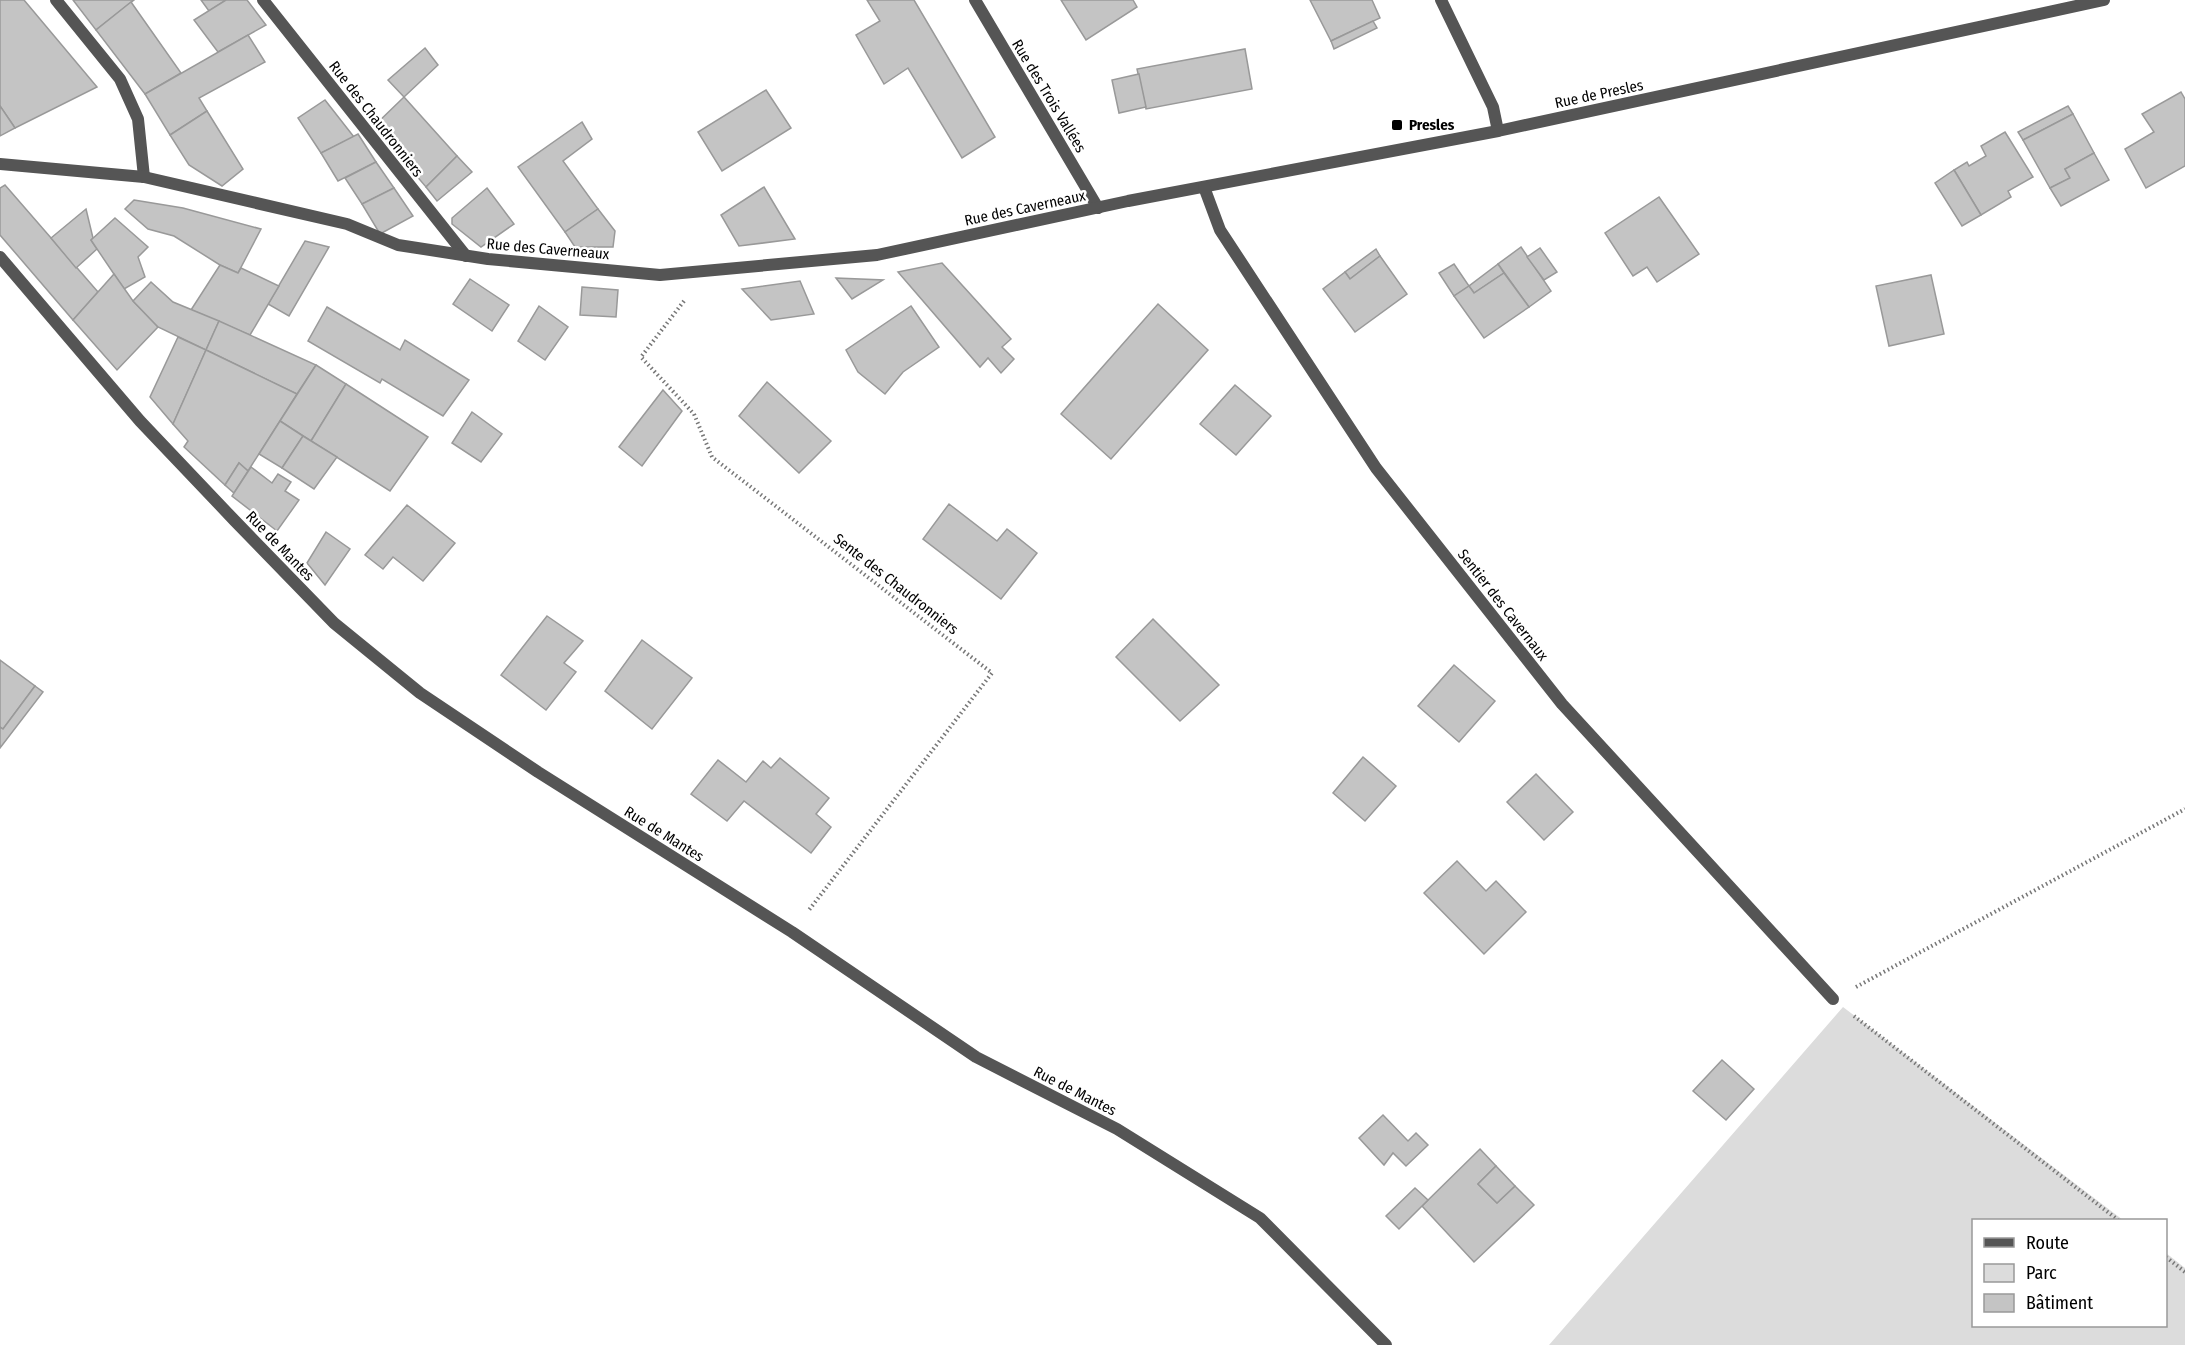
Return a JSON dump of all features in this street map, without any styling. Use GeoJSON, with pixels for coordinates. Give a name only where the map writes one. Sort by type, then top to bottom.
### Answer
{"type":"FeatureCollection","features":[{"type":"Feature","properties":{"kind":"street"},"geometry":{"type":"LineString","coordinates":[[56,0],[120,79],[138,119],[144,177]]}},
{"type":"Feature","properties":{"kind":"street","name":"Rue des Chaudronniers"},"geometry":{"type":"LineString","coordinates":[[263,0],[466,256]]}},
{"type":"Feature","properties":{"kind":"street","name":"Rue des Trois Vallées"},"geometry":{"type":"LineString","coordinates":[[975,0],[1098,208]]}},
{"type":"Feature","properties":{"kind":"street"},"geometry":{"type":"LineString","coordinates":[[1441,0],[1493,106],[1498,131]]}},
{"type":"Feature","properties":{"kind":"street","name":"Rue de Presles"},"geometry":{"type":"LineString","coordinates":[[1098,208],[1498,131],[2104,0]]}},
{"type":"Feature","properties":{"kind":"street","name":"Rue des Caverneaux"},"geometry":{"type":"LineString","coordinates":[[0,164],[144,177],[346,224],[398,245],[466,256],[660,275],[877,255],[1098,208]]}},
{"type":"Feature","properties":{"kind":"street","name":"Sentier des Cavernaux"},"geometry":{"type":"LineString","coordinates":[[1204,187],[1220,230],[1376,468],[1562,704],[1833,999]]}},
{"type":"Feature","properties":{"kind":"street","name":"Rue de Mantes"},"geometry":{"type":"LineString","coordinates":[[0,257],[140,421],[334,624],[420,693],[538,772],[792,932],[976,1057],[1117,1129],[1260,1218],[1386,1345]]}},
{"type":"Feature","properties":{"kind":"path","name":"Sente des Chaudronniers"},"geometry":{"type":"LineString","coordinates":[[708,270],[641,357],[694,414],[712,457],[992,673],[792,932]]}},
{"type":"Feature","properties":{"kind":"path"},"geometry":{"type":"LineString","coordinates":[[2115,1219],[1833,999],[2185,809]]}},
{"type":"Feature","properties":{"kind":"path"},"geometry":{"type":"LineString","coordinates":[[2167,1258],[2185,1272]]}},
{"type":"Feature","properties":{"kind":"green space"},"geometry":{"type":"Polygon","coordinates":[[[1843,1007],[2122,1219],[1972,1219],[1972,1327],[2167,1327],[2167,1254],[2185,1268],[2185,1345],[1549,1345],[1843,1007]]]}},
{"type":"Feature","properties":{"kind":"building"},"geometry":{"type":"Polygon","coordinates":[[[0,0],[24,0],[97,87],[15,128],[0,106],[0,0]]]}},
{"type":"Feature","properties":{"kind":"building"},"geometry":{"type":"Polygon","coordinates":[[[73,0],[134,0],[96,30],[73,0]]]}},
{"type":"Feature","properties":{"kind":"building"},"geometry":{"type":"Polygon","coordinates":[[[201,0],[226,0],[209,11],[201,0]]]}},
{"type":"Feature","properties":{"kind":"building"},"geometry":{"type":"Polygon","coordinates":[[[226,0],[247,0],[266,25],[218,52],[194,20],[226,0]]]}},
{"type":"Feature","properties":{"kind":"building"},"geometry":{"type":"Polygon","coordinates":[[[867,0],[914,0],[995,137],[962,158],[908,68],[884,84],[856,35],[880,21],[867,0]]]}},
{"type":"Feature","properties":{"kind":"building"},"geometry":{"type":"Polygon","coordinates":[[[1061,0],[1133,0],[1137,7],[1086,40],[1061,0]]]}},
{"type":"Feature","properties":{"kind":"building"},"geometry":{"type":"Polygon","coordinates":[[[1310,0],[1372,0],[1380,18],[1331,41],[1310,0]]]}},
{"type":"Feature","properties":{"kind":"building"},"geometry":{"type":"Polygon","coordinates":[[[131,2],[181,73],[145,94],[96,30],[131,2]]]}},
{"type":"Feature","properties":{"kind":"building"},"geometry":{"type":"Polygon","coordinates":[[[1373,21],[1377,28],[1334,49],[1331,41],[1373,21]]]}},
{"type":"Feature","properties":{"kind":"building"},"geometry":{"type":"Polygon","coordinates":[[[248,35],[265,62],[199,98],[207,111],[170,135],[145,94],[248,35]]]}},
{"type":"Feature","properties":{"kind":"building"},"geometry":{"type":"Polygon","coordinates":[[[425,48],[438,65],[404,97],[388,80],[425,48]]]}},
{"type":"Feature","properties":{"kind":"building"},"geometry":{"type":"Polygon","coordinates":[[[1245,49],[1252,89],[1146,109],[1137,69],[1245,49]]]}},
{"type":"Feature","properties":{"kind":"building"},"geometry":{"type":"Polygon","coordinates":[[[1139,74],[1146,107],[1119,113],[1112,80],[1139,74]]]}},
{"type":"Feature","properties":{"kind":"building"},"geometry":{"type":"Polygon","coordinates":[[[766,90],[791,128],[722,171],[698,132],[766,90]]]}},
{"type":"Feature","properties":{"kind":"building"},"geometry":{"type":"Polygon","coordinates":[[[2181,92],[2185,99],[2185,166],[2146,188],[2125,149],[2154,132],[2142,114],[2181,92]]]}},
{"type":"Feature","properties":{"kind":"building"},"geometry":{"type":"Polygon","coordinates":[[[404,97],[457,156],[426,187],[374,126],[404,97]]]}},
{"type":"Feature","properties":{"kind":"building"},"geometry":{"type":"Polygon","coordinates":[[[325,100],[354,137],[321,153],[298,118],[325,100]]]}},
{"type":"Feature","properties":{"kind":"building"},"geometry":{"type":"Polygon","coordinates":[[[0,106],[15,128],[0,136],[0,106]]]}},
{"type":"Feature","properties":{"kind":"building"},"geometry":{"type":"Polygon","coordinates":[[[2068,106],[2073,114],[2023,140],[2018,132],[2068,106]]]}},
{"type":"Feature","properties":{"kind":"building"},"geometry":{"type":"Polygon","coordinates":[[[207,111],[243,169],[222,186],[189,165],[170,135],[207,111]]]}},
{"type":"Feature","properties":{"kind":"building"},"geometry":{"type":"Polygon","coordinates":[[[2073,114],[2094,153],[2065,169],[2070,178],[2050,188],[2023,140],[2073,114]]]}},
{"type":"Feature","properties":{"kind":"building"},"geometry":{"type":"Polygon","coordinates":[[[582,122],[592,139],[563,161],[598,209],[565,232],[518,167],[582,122]]]}},
{"type":"Feature","properties":{"kind":"building"},"geometry":{"type":"Polygon","coordinates":[[[2005,132],[2033,177],[2008,191],[2011,197],[1981,215],[1954,170],[1967,162],[1969,166],[1986,156],[1981,146],[2005,132]]]}},
{"type":"Feature","properties":{"kind":"building"},"geometry":{"type":"Polygon","coordinates":[[[358,134],[376,162],[338,181],[321,153],[358,134]]]}},
{"type":"Feature","properties":{"kind":"building"},"geometry":{"type":"Polygon","coordinates":[[[2094,153],[2109,180],[2061,206],[2050,188],[2070,178],[2065,169],[2094,153]]]}},
{"type":"Feature","properties":{"kind":"building"},"geometry":{"type":"Polygon","coordinates":[[[457,156],[472,172],[437,201],[426,187],[457,156]]]}},
{"type":"Feature","properties":{"kind":"building"},"geometry":{"type":"Polygon","coordinates":[[[376,162],[394,188],[362,204],[345,178],[376,162]]]}},
{"type":"Feature","properties":{"kind":"building"},"geometry":{"type":"Polygon","coordinates":[[[1954,170],[1981,215],[1962,226],[1935,183],[1954,170]]]}},
{"type":"Feature","properties":{"kind":"building"},"geometry":{"type":"Polygon","coordinates":[[[5,185],[98,292],[73,320],[0,235],[0,188],[5,185]]]}},
{"type":"Feature","properties":{"kind":"building"},"geometry":{"type":"Polygon","coordinates":[[[764,187],[795,239],[739,246],[721,215],[764,187]]]}},
{"type":"Feature","properties":{"kind":"building"},"geometry":{"type":"Polygon","coordinates":[[[394,188],[413,216],[380,234],[362,204],[394,188]]]}},
{"type":"Feature","properties":{"kind":"building"},"geometry":{"type":"Polygon","coordinates":[[[487,188],[514,224],[481,247],[452,224],[452,218],[487,188]]]}},
{"type":"Feature","properties":{"kind":"building"},"geometry":{"type":"Polygon","coordinates":[[[1659,197],[1699,254],[1657,282],[1647,267],[1633,276],[1605,233],[1659,197]]]}},
{"type":"Feature","properties":{"kind":"building"},"geometry":{"type":"Polygon","coordinates":[[[134,200],[183,208],[261,229],[238,273],[220,265],[174,236],[148,229],[125,209],[134,200]]]}},
{"type":"Feature","properties":{"kind":"building"},"geometry":{"type":"Polygon","coordinates":[[[86,209],[93,238],[91,240],[97,249],[76,268],[51,238],[86,209]]]}},
{"type":"Feature","properties":{"kind":"building"},"geometry":{"type":"Polygon","coordinates":[[[598,209],[615,231],[613,247],[575,247],[565,232],[598,209]]]}},
{"type":"Feature","properties":{"kind":"building"},"geometry":{"type":"Polygon","coordinates":[[[115,218],[148,247],[138,257],[145,277],[124,289],[91,240],[115,218]]]}},
{"type":"Feature","properties":{"kind":"building"},"geometry":{"type":"Polygon","coordinates":[[[305,241],[329,247],[289,316],[268,304],[305,241]]]}},
{"type":"Feature","properties":{"kind":"building"},"geometry":{"type":"Polygon","coordinates":[[[1521,247],[1551,291],[1529,307],[1498,264],[1521,247]]]}},
{"type":"Feature","properties":{"kind":"building"},"geometry":{"type":"Polygon","coordinates":[[[1540,248],[1557,272],[1544,280],[1527,257],[1540,248]]]}},
{"type":"Feature","properties":{"kind":"building"},"geometry":{"type":"Polygon","coordinates":[[[1376,249],[1380,256],[1350,279],[1345,272],[1376,249]]]}},
{"type":"Feature","properties":{"kind":"building"},"geometry":{"type":"Polygon","coordinates":[[[1380,256],[1407,294],[1355,332],[1323,289],[1345,272],[1350,279],[1380,256]]]}},
{"type":"Feature","properties":{"kind":"building"},"geometry":{"type":"Polygon","coordinates":[[[942,263],[1011,339],[1002,347],[1014,359],[1001,373],[988,358],[980,367],[898,272],[942,263]]]}},
{"type":"Feature","properties":{"kind":"building"},"geometry":{"type":"Polygon","coordinates":[[[1454,264],[1469,286],[1454,296],[1439,273],[1454,264]]]}},
{"type":"Feature","properties":{"kind":"building"},"geometry":{"type":"Polygon","coordinates":[[[1498,264],[1504,273],[1474,293],[1469,286],[1498,264]]]}},
{"type":"Feature","properties":{"kind":"building"},"geometry":{"type":"Polygon","coordinates":[[[220,265],[238,273],[241,268],[279,286],[250,335],[191,310],[220,265]]]}},
{"type":"Feature","properties":{"kind":"building"},"geometry":{"type":"Polygon","coordinates":[[[1504,273],[1529,307],[1484,338],[1454,296],[1469,286],[1474,293],[1504,273]]]}},
{"type":"Feature","properties":{"kind":"building"},"geometry":{"type":"Polygon","coordinates":[[[114,274],[133,301],[158,327],[117,370],[73,320],[114,274]]]}},
{"type":"Feature","properties":{"kind":"building"},"geometry":{"type":"Polygon","coordinates":[[[1931,275],[1944,334],[1889,346],[1876,286],[1931,275]]]}},
{"type":"Feature","properties":{"kind":"building"},"geometry":{"type":"Polygon","coordinates":[[[836,278],[883,280],[852,299],[836,278]]]}},
{"type":"Feature","properties":{"kind":"building"},"geometry":{"type":"Polygon","coordinates":[[[470,279],[509,305],[492,331],[453,304],[470,279]]]}},
{"type":"Feature","properties":{"kind":"building"},"geometry":{"type":"Polygon","coordinates":[[[800,281],[814,314],[771,320],[742,289],[800,281]]]}},
{"type":"Feature","properties":{"kind":"building"},"geometry":{"type":"Polygon","coordinates":[[[151,282],[173,302],[219,321],[206,350],[158,327],[133,301],[151,282]]]}},
{"type":"Feature","properties":{"kind":"building"},"geometry":{"type":"Polygon","coordinates":[[[582,287],[618,290],[616,317],[580,315],[582,287]]]}},
{"type":"Feature","properties":{"kind":"building"},"geometry":{"type":"Polygon","coordinates":[[[1158,304],[1208,350],[1111,459],[1061,414],[1158,304]]]}},
{"type":"Feature","properties":{"kind":"building"},"geometry":{"type":"Polygon","coordinates":[[[539,306],[568,327],[545,360],[518,341],[539,306]]]}},
{"type":"Feature","properties":{"kind":"building"},"geometry":{"type":"Polygon","coordinates":[[[911,306],[939,347],[903,372],[885,394],[858,372],[846,350],[911,306]]]}},
{"type":"Feature","properties":{"kind":"building"},"geometry":{"type":"Polygon","coordinates":[[[327,307],[400,350],[405,340],[469,380],[443,416],[382,379],[380,383],[308,341],[327,307]]]}},
{"type":"Feature","properties":{"kind":"building"},"geometry":{"type":"Polygon","coordinates":[[[219,321],[316,365],[297,394],[206,350],[219,321]]]}},
{"type":"Feature","properties":{"kind":"building"},"geometry":{"type":"Polygon","coordinates":[[[178,337],[206,350],[173,424],[150,397],[178,337]]]}},
{"type":"Feature","properties":{"kind":"building"},"geometry":{"type":"Polygon","coordinates":[[[206,350],[297,394],[248,471],[239,463],[225,485],[184,447],[188,441],[173,424],[206,350]]]}},
{"type":"Feature","properties":{"kind":"building"},"geometry":{"type":"Polygon","coordinates":[[[316,365],[346,384],[311,441],[280,421],[316,365]]]}},
{"type":"Feature","properties":{"kind":"building"},"geometry":{"type":"Polygon","coordinates":[[[767,382],[831,441],[799,473],[739,416],[767,382]]]}},
{"type":"Feature","properties":{"kind":"building"},"geometry":{"type":"Polygon","coordinates":[[[346,384],[428,437],[390,491],[311,441],[346,384]]]}},
{"type":"Feature","properties":{"kind":"building"},"geometry":{"type":"Polygon","coordinates":[[[1235,385],[1271,416],[1236,455],[1200,424],[1235,385]]]}},
{"type":"Feature","properties":{"kind":"building"},"geometry":{"type":"Polygon","coordinates":[[[663,390],[682,411],[642,466],[619,447],[663,390]]]}},
{"type":"Feature","properties":{"kind":"building"},"geometry":{"type":"Polygon","coordinates":[[[472,412],[502,434],[481,462],[452,443],[472,412]]]}},
{"type":"Feature","properties":{"kind":"building"},"geometry":{"type":"Polygon","coordinates":[[[280,421],[303,436],[282,468],[259,454],[280,421]]]}},
{"type":"Feature","properties":{"kind":"building"},"geometry":{"type":"Polygon","coordinates":[[[303,436],[337,457],[314,489],[282,468],[303,436]]]}},
{"type":"Feature","properties":{"kind":"building"},"geometry":{"type":"Polygon","coordinates":[[[239,463],[248,471],[234,493],[225,485],[239,463]]]}},
{"type":"Feature","properties":{"kind":"building"},"geometry":{"type":"Polygon","coordinates":[[[251,467],[272,483],[278,474],[291,482],[285,491],[299,500],[277,531],[232,496],[251,467]]]}},
{"type":"Feature","properties":{"kind":"building"},"geometry":{"type":"Polygon","coordinates":[[[949,504],[997,541],[1007,529],[1037,553],[1001,599],[923,539],[949,504]]]}},
{"type":"Feature","properties":{"kind":"building"},"geometry":{"type":"Polygon","coordinates":[[[407,505],[455,543],[423,581],[393,557],[383,569],[365,555],[407,505]]]}},
{"type":"Feature","properties":{"kind":"building"},"geometry":{"type":"Polygon","coordinates":[[[326,532],[350,549],[325,585],[307,563],[326,532]]]}},
{"type":"Feature","properties":{"kind":"building"},"geometry":{"type":"Polygon","coordinates":[[[547,616],[583,641],[564,663],[576,672],[546,710],[501,675],[547,616]]]}},
{"type":"Feature","properties":{"kind":"building"},"geometry":{"type":"Polygon","coordinates":[[[1153,619],[1219,685],[1180,721],[1116,657],[1153,619]]]}},
{"type":"Feature","properties":{"kind":"building"},"geometry":{"type":"Polygon","coordinates":[[[642,640],[692,678],[652,729],[605,691],[642,640]]]}},
{"type":"Feature","properties":{"kind":"building"},"geometry":{"type":"Polygon","coordinates":[[[0,660],[35,686],[3,729],[0,727],[0,660]]]}},
{"type":"Feature","properties":{"kind":"building"},"geometry":{"type":"Polygon","coordinates":[[[1454,665],[1495,701],[1459,742],[1418,706],[1454,665]]]}},
{"type":"Feature","properties":{"kind":"building"},"geometry":{"type":"Polygon","coordinates":[[[35,686],[43,692],[0,748],[0,727],[3,729],[35,686]]]}},
{"type":"Feature","properties":{"kind":"building"},"geometry":{"type":"Polygon","coordinates":[[[1363,757],[1396,786],[1365,821],[1333,793],[1363,757]]]}},
{"type":"Feature","properties":{"kind":"building"},"geometry":{"type":"Polygon","coordinates":[[[780,758],[829,798],[816,814],[831,827],[811,853],[744,801],[727,821],[691,794],[718,760],[746,782],[763,761],[771,768],[780,758]]]}},
{"type":"Feature","properties":{"kind":"building"},"geometry":{"type":"Polygon","coordinates":[[[1536,774],[1573,812],[1544,840],[1507,802],[1536,774]]]}},
{"type":"Feature","properties":{"kind":"building"},"geometry":{"type":"Polygon","coordinates":[[[1457,861],[1486,891],[1496,881],[1526,912],[1484,954],[1424,893],[1457,861]]]}},
{"type":"Feature","properties":{"kind":"building"},"geometry":{"type":"Polygon","coordinates":[[[1722,1060],[1754,1089],[1726,1120],[1693,1091],[1722,1060]]]}},
{"type":"Feature","properties":{"kind":"building"},"geometry":{"type":"Polygon","coordinates":[[[1383,1115],[1408,1141],[1416,1133],[1428,1145],[1406,1166],[1393,1153],[1384,1165],[1359,1138],[1383,1115]]]}},
{"type":"Feature","properties":{"kind":"building"},"geometry":{"type":"Polygon","coordinates":[[[1480,1149],[1496,1166],[1478,1184],[1497,1203],[1515,1186],[1534,1205],[1474,1262],[1422,1206],[1480,1149]]]}},
{"type":"Feature","properties":{"kind":"building"},"geometry":{"type":"Polygon","coordinates":[[[1496,1166],[1515,1186],[1497,1203],[1478,1184],[1496,1166]]]}},
{"type":"Feature","properties":{"kind":"building"},"geometry":{"type":"Polygon","coordinates":[[[1415,1188],[1428,1200],[1399,1229],[1386,1216],[1415,1188]]]}},
{"type":"Feature","properties":{"kind":"place","name":"Presles"},"geometry":{"type":"Point","coordinates":[1397,125]}}]}
